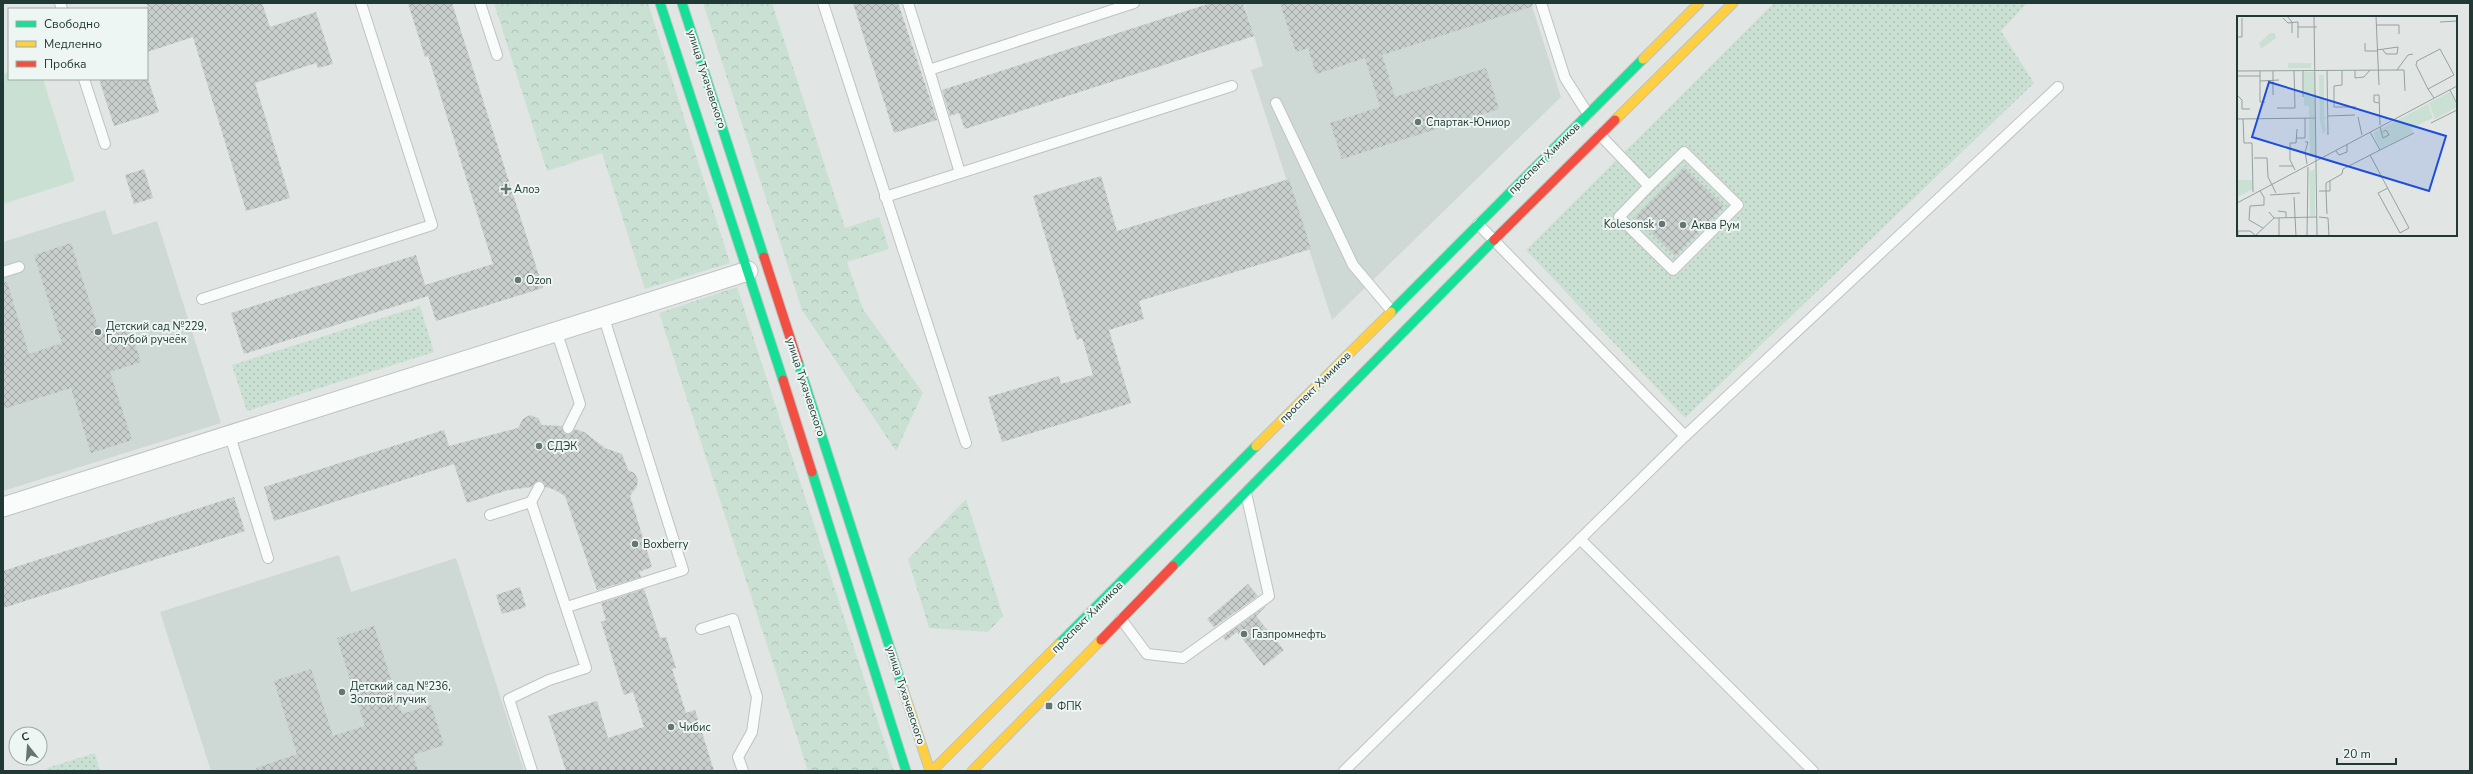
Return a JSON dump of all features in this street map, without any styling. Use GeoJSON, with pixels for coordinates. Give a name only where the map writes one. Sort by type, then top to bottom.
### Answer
{"type":"FeatureCollection","features":[{"type":"Feature","properties":{"kind":"main road","name":"улица Тухачевского"},"geometry":{"type":"LineString","coordinates":[[660,3],[748,271],[906,771]]}},
{"type":"Feature","properties":{"kind":"main road","name":"улица Тухачевского"},"geometry":{"type":"LineString","coordinates":[[682,3],[931,771]]}},
{"type":"Feature","properties":{"kind":"main road","name":"проспект Химиков"},"geometry":{"type":"LineString","coordinates":[[931,771],[1699,3]]}},
{"type":"Feature","properties":{"kind":"main road"},"geometry":{"type":"LineString","coordinates":[[972,771],[1494,240],[1733,3]]}},
{"type":"Feature","properties":{"kind":"street"},"geometry":{"type":"LineString","coordinates":[[3,507],[557,333],[748,271]]}},
{"type":"Feature","properties":{"kind":"lane"},"geometry":{"type":"LineString","coordinates":[[202,300],[432,225],[361,3]]}},
{"type":"Feature","properties":{"kind":"lane"},"geometry":{"type":"LineString","coordinates":[[480,3],[496,55]]}},
{"type":"Feature","properties":{"kind":"lane"},"geometry":{"type":"LineString","coordinates":[[823,3],[966,443]]}},
{"type":"Feature","properties":{"kind":"lane"},"geometry":{"type":"LineString","coordinates":[[908,3],[960,173]]}},
{"type":"Feature","properties":{"kind":"lane"},"geometry":{"type":"LineString","coordinates":[[929,70],[1134,3]]}},
{"type":"Feature","properties":{"kind":"lane"},"geometry":{"type":"LineString","coordinates":[[1541,3],[1565,78],[1588,114]]}},
{"type":"Feature","properties":{"kind":"lane"},"geometry":{"type":"LineString","coordinates":[[84,80],[105,144]]}},
{"type":"Feature","properties":{"kind":"lane"},"geometry":{"type":"LineString","coordinates":[[885,197],[1232,86]]}},
{"type":"Feature","properties":{"kind":"lane"},"geometry":{"type":"LineString","coordinates":[[1344,771],[1685,436],[2058,87]]}},
{"type":"Feature","properties":{"kind":"lane"},"geometry":{"type":"LineString","coordinates":[[1276,103],[1353,265],[1391,310]]}},
{"type":"Feature","properties":{"kind":"lane"},"geometry":{"type":"LineString","coordinates":[[1600,135],[1649,186]]}},
{"type":"Feature","properties":{"kind":"lane"},"geometry":{"type":"LineString","coordinates":[[1684,152],[1738,205],[1673,270],[1619,217],[1649,186],[1684,152]]}},
{"type":"Feature","properties":{"kind":"lane"},"geometry":{"type":"LineString","coordinates":[[1478,224],[1685,436]]}},
{"type":"Feature","properties":{"kind":"lane"},"geometry":{"type":"LineString","coordinates":[[3,272],[19,267]]}},
{"type":"Feature","properties":{"kind":"lane"},"geometry":{"type":"LineString","coordinates":[[567,607],[683,570],[604,318]]}},
{"type":"Feature","properties":{"kind":"lane"},"geometry":{"type":"LineString","coordinates":[[557,333],[580,404],[568,428]]}},
{"type":"Feature","properties":{"kind":"lane"},"geometry":{"type":"LineString","coordinates":[[230,436],[268,558]]}},
{"type":"Feature","properties":{"kind":"lane"},"geometry":{"type":"LineString","coordinates":[[490,515],[531,502],[539,487]]}},
{"type":"Feature","properties":{"kind":"lane"},"geometry":{"type":"LineString","coordinates":[[1121,619],[1147,654],[1183,658],[1269,596],[1246,493]]}},
{"type":"Feature","properties":{"kind":"lane"},"geometry":{"type":"LineString","coordinates":[[531,502],[586,668],[549,680],[510,699],[532,771]]}},
{"type":"Feature","properties":{"kind":"lane"},"geometry":{"type":"LineString","coordinates":[[1580,539],[1813,771]]}},
{"type":"Feature","properties":{"kind":"lane"},"geometry":{"type":"LineString","coordinates":[[701,629],[733,619],[757,697],[752,732],[738,757],[743,771]]}},
{"type":"Feature","properties":{"kind":"shaded area"},"geometry":{"type":"Polygon","coordinates":[[[1244,3],[1531,3],[1561,97],[1332,320],[1251,70],[1263,66],[1244,3]]]}},
{"type":"Feature","properties":{"kind":"shaded area","name":"Детский сад №229, Голубой ручеёк"},"geometry":{"type":"Polygon","coordinates":[[[105,210],[113,235],[157,221],[221,423],[3,491],[3,242],[105,210]]]}},
{"type":"Feature","properties":{"kind":"shaded area","name":"Детский сад №236, Золотой лучик"},"geometry":{"type":"Polygon","coordinates":[[[339,555],[351,592],[456,558],[524,771],[211,771],[160,612],[339,555]]]}},
{"type":"Feature","properties":{"kind":"green space"},"geometry":{"type":"Polygon","coordinates":[[[494,3],[648,3],[730,263],[645,289],[602,153],[547,171],[494,3]]]}},
{"type":"Feature","properties":{"kind":"green space"},"geometry":{"type":"Polygon","coordinates":[[[703,3],[772,3],[845,228],[879,217],[889,249],[847,262],[863,309],[923,393],[896,451],[802,310],[703,3]]]}},
{"type":"Feature","properties":{"kind":"green space"},"geometry":{"type":"Polygon","coordinates":[[[1774,3],[2027,3],[2001,31],[2034,83],[1685,418],[1526,250],[1774,3]]]}},
{"type":"Feature","properties":{"kind":"green space"},"geometry":{"type":"Polygon","coordinates":[[[8,72],[8,80],[43,80],[75,181],[3,204],[3,74],[8,72]]]}},
{"type":"Feature","properties":{"kind":"green space"},"geometry":{"type":"Polygon","coordinates":[[[737,287],[894,771],[808,771],[659,313],[737,287]]]}},
{"type":"Feature","properties":{"kind":"green space"},"geometry":{"type":"Polygon","coordinates":[[[420,306],[434,352],[247,411],[232,365],[420,306]]]}},
{"type":"Feature","properties":{"kind":"green space"},"geometry":{"type":"Polygon","coordinates":[[[966,499],[1003,616],[988,632],[929,628],[908,559],[966,499]]]}},
{"type":"Feature","properties":{"kind":"green space"},"geometry":{"type":"Polygon","coordinates":[[[95,753],[100,771],[48,771],[47,768],[95,753]]]}},
{"type":"Feature","properties":{"kind":"building"},"geometry":{"type":"Polygon","coordinates":[[[147,3],[262,3],[270,27],[316,12],[333,64],[318,68],[316,63],[255,83],[290,198],[246,211],[193,37],[148,52],[147,3]]]}},
{"type":"Feature","properties":{"kind":"building"},"geometry":{"type":"Polygon","coordinates":[[[408,3],[452,3],[543,288],[436,321],[428,296],[244,354],[231,313],[416,255],[425,285],[493,264],[428,56],[425,57],[408,3]]]}},
{"type":"Feature","properties":{"kind":"building"},"geometry":{"type":"Polygon","coordinates":[[[853,3],[898,3],[937,120],[894,133],[853,3]]]}},
{"type":"Feature","properties":{"kind":"building"},"geometry":{"type":"Polygon","coordinates":[[[1211,3],[1243,3],[1254,36],[965,129],[959,113],[950,116],[942,90],[1211,3]]]}},
{"type":"Feature","properties":{"kind":"building"},"geometry":{"type":"Polygon","coordinates":[[[1280,3],[1532,3],[1533,6],[1382,55],[1395,97],[1486,68],[1499,109],[1342,159],[1330,123],[1380,107],[1365,58],[1316,74],[1308,48],[1296,52],[1280,3]]]}},
{"type":"Feature","properties":{"kind":"building"},"geometry":{"type":"Polygon","coordinates":[[[148,79],[159,112],[114,126],[99,80],[148,79]]]}},
{"type":"Feature","properties":{"kind":"building"},"geometry":{"type":"Polygon","coordinates":[[[1684,167],[1724,206],[1675,256],[1635,217],[1684,167]]]}},
{"type":"Feature","properties":{"kind":"building"},"geometry":{"type":"Polygon","coordinates":[[[144,169],[153,198],[134,204],[125,175],[144,169]]]}},
{"type":"Feature","properties":{"kind":"building"},"geometry":{"type":"Polygon","coordinates":[[[1101,176],[1117,231],[1289,179],[1311,249],[1139,301],[1144,319],[1109,330],[1131,403],[1002,442],[988,397],[1059,376],[1061,384],[1093,375],[1082,338],[1077,340],[1033,196],[1101,176]]]}},
{"type":"Feature","properties":{"kind":"building"},"geometry":{"type":"Polygon","coordinates":[[[71,243],[99,331],[128,322],[141,362],[110,372],[132,440],[91,453],[71,388],[3,409],[3,282],[7,282],[29,354],[62,343],[34,255],[71,243]]]}},
{"type":"Feature","properties":{"kind":"building"},"geometry":{"type":"Polygon","coordinates":[[[530,415],[538,418],[542,425],[562,426],[565,434],[571,434],[575,429],[584,432],[605,448],[622,454],[628,470],[634,473],[638,479],[637,486],[630,496],[652,567],[639,572],[641,577],[597,590],[565,496],[553,489],[545,487],[542,481],[538,481],[531,487],[508,490],[467,503],[454,464],[274,521],[264,487],[444,430],[449,446],[518,428],[523,419],[530,415]]]}},
{"type":"Feature","properties":{"kind":"building"},"geometry":{"type":"Polygon","coordinates":[[[234,497],[245,531],[3,608],[3,571],[234,497]]]}},
{"type":"Feature","properties":{"kind":"building"},"geometry":{"type":"Polygon","coordinates":[[[1248,584],[1258,596],[1214,627],[1207,619],[1248,584]]]}},
{"type":"Feature","properties":{"kind":"building"},"geometry":{"type":"Polygon","coordinates":[[[520,587],[526,607],[502,614],[496,595],[520,587]]]}},
{"type":"Feature","properties":{"kind":"building"},"geometry":{"type":"Polygon","coordinates":[[[644,589],[660,638],[666,637],[676,668],[672,669],[686,713],[695,710],[714,771],[566,771],[548,716],[597,701],[608,738],[644,727],[633,692],[624,695],[601,622],[606,620],[601,603],[644,589]]]}},
{"type":"Feature","properties":{"kind":"building"},"geometry":{"type":"Polygon","coordinates":[[[1266,606],[1256,616],[1284,650],[1264,666],[1237,632],[1226,641],[1223,637],[1266,606]]]}},
{"type":"Feature","properties":{"kind":"building"},"geometry":{"type":"Polygon","coordinates":[[[374,626],[402,714],[431,705],[444,745],[413,755],[418,771],[257,771],[256,768],[297,754],[274,681],[311,669],[333,736],[365,726],[337,638],[374,626]]]}},
{"type":"Feature","properties":{"kind":"traffic: fast"},"geometry":{"type":"LineString","coordinates":[[660,3],[783,380]]}},
{"type":"Feature","properties":{"kind":"traffic: fast"},"geometry":{"type":"LineString","coordinates":[[682,3],[764,257]]}},
{"type":"Feature","properties":{"kind":"traffic: fast"},"geometry":{"type":"LineString","coordinates":[[1391,312],[1643,59]]}},
{"type":"Feature","properties":{"kind":"traffic: fast"},"geometry":{"type":"LineString","coordinates":[[1173,566],[1494,240]]}},
{"type":"Feature","properties":{"kind":"traffic: fast"},"geometry":{"type":"LineString","coordinates":[[798,362],[903,689]]}},
{"type":"Feature","properties":{"kind":"traffic: fast"},"geometry":{"type":"LineString","coordinates":[[1059,644],[1256,446]]}},
{"type":"Feature","properties":{"kind":"traffic: fast"},"geometry":{"type":"LineString","coordinates":[[812,472],[906,771]]}},
{"type":"Feature","properties":{"kind":"traffic: slow"},"geometry":{"type":"LineString","coordinates":[[1643,59],[1699,3]]}},
{"type":"Feature","properties":{"kind":"traffic: slow"},"geometry":{"type":"LineString","coordinates":[[1615,120],[1733,3]]}},
{"type":"Feature","properties":{"kind":"traffic: slow"},"geometry":{"type":"LineString","coordinates":[[1256,446],[1391,312]]}},
{"type":"Feature","properties":{"kind":"traffic: slow"},"geometry":{"type":"LineString","coordinates":[[972,771],[1101,640]]}},
{"type":"Feature","properties":{"kind":"traffic: slow"},"geometry":{"type":"LineString","coordinates":[[932,771],[1059,644]]}},
{"type":"Feature","properties":{"kind":"traffic: slow"},"geometry":{"type":"LineString","coordinates":[[903,689],[930,771]]}},
{"type":"Feature","properties":{"kind":"traffic: jam"},"geometry":{"type":"LineString","coordinates":[[1494,240],[1615,120]]}},
{"type":"Feature","properties":{"kind":"traffic: jam"},"geometry":{"type":"LineString","coordinates":[[764,257],[798,362]]}},
{"type":"Feature","properties":{"kind":"traffic: jam"},"geometry":{"type":"LineString","coordinates":[[783,380],[812,472]]}},
{"type":"Feature","properties":{"kind":"traffic: jam"},"geometry":{"type":"LineString","coordinates":[[1101,640],[1173,566]]}},
{"type":"Feature","properties":{"kind":"place","name":"Спартак-Юниор"},"geometry":{"type":"Point","coordinates":[1418,122]}},
{"type":"Feature","properties":{"kind":"place","name":"Алоэ"},"geometry":{"type":"Point","coordinates":[506,189]}},
{"type":"Feature","properties":{"kind":"place","name":"Kolesonsk"},"geometry":{"type":"Point","coordinates":[1662,224]}},
{"type":"Feature","properties":{"kind":"place","name":"Аква Рум"},"geometry":{"type":"Point","coordinates":[1683,225]}},
{"type":"Feature","properties":{"kind":"place","name":"Ozon"},"geometry":{"type":"Point","coordinates":[518,280]}},
{"type":"Feature","properties":{"kind":"place","name":"Детский сад №229, Голубой ручеёк"},"geometry":{"type":"Point","coordinates":[98,332]}},
{"type":"Feature","properties":{"kind":"place","name":"СДЭК"},"geometry":{"type":"Point","coordinates":[539,446]}},
{"type":"Feature","properties":{"kind":"place","name":"Boxberry"},"geometry":{"type":"Point","coordinates":[635,544]}},
{"type":"Feature","properties":{"kind":"place","name":"Газпромнефть"},"geometry":{"type":"Point","coordinates":[1244,634]}},
{"type":"Feature","properties":{"kind":"place","name":"Детский сад №236, Золотой лучик"},"geometry":{"type":"Point","coordinates":[342,692]}},
{"type":"Feature","properties":{"kind":"place","name":"ФПК"},"geometry":{"type":"Point","coordinates":[1049,706]}},
{"type":"Feature","properties":{"kind":"place","name":"Чибис"},"geometry":{"type":"Point","coordinates":[671,727]}}]}
